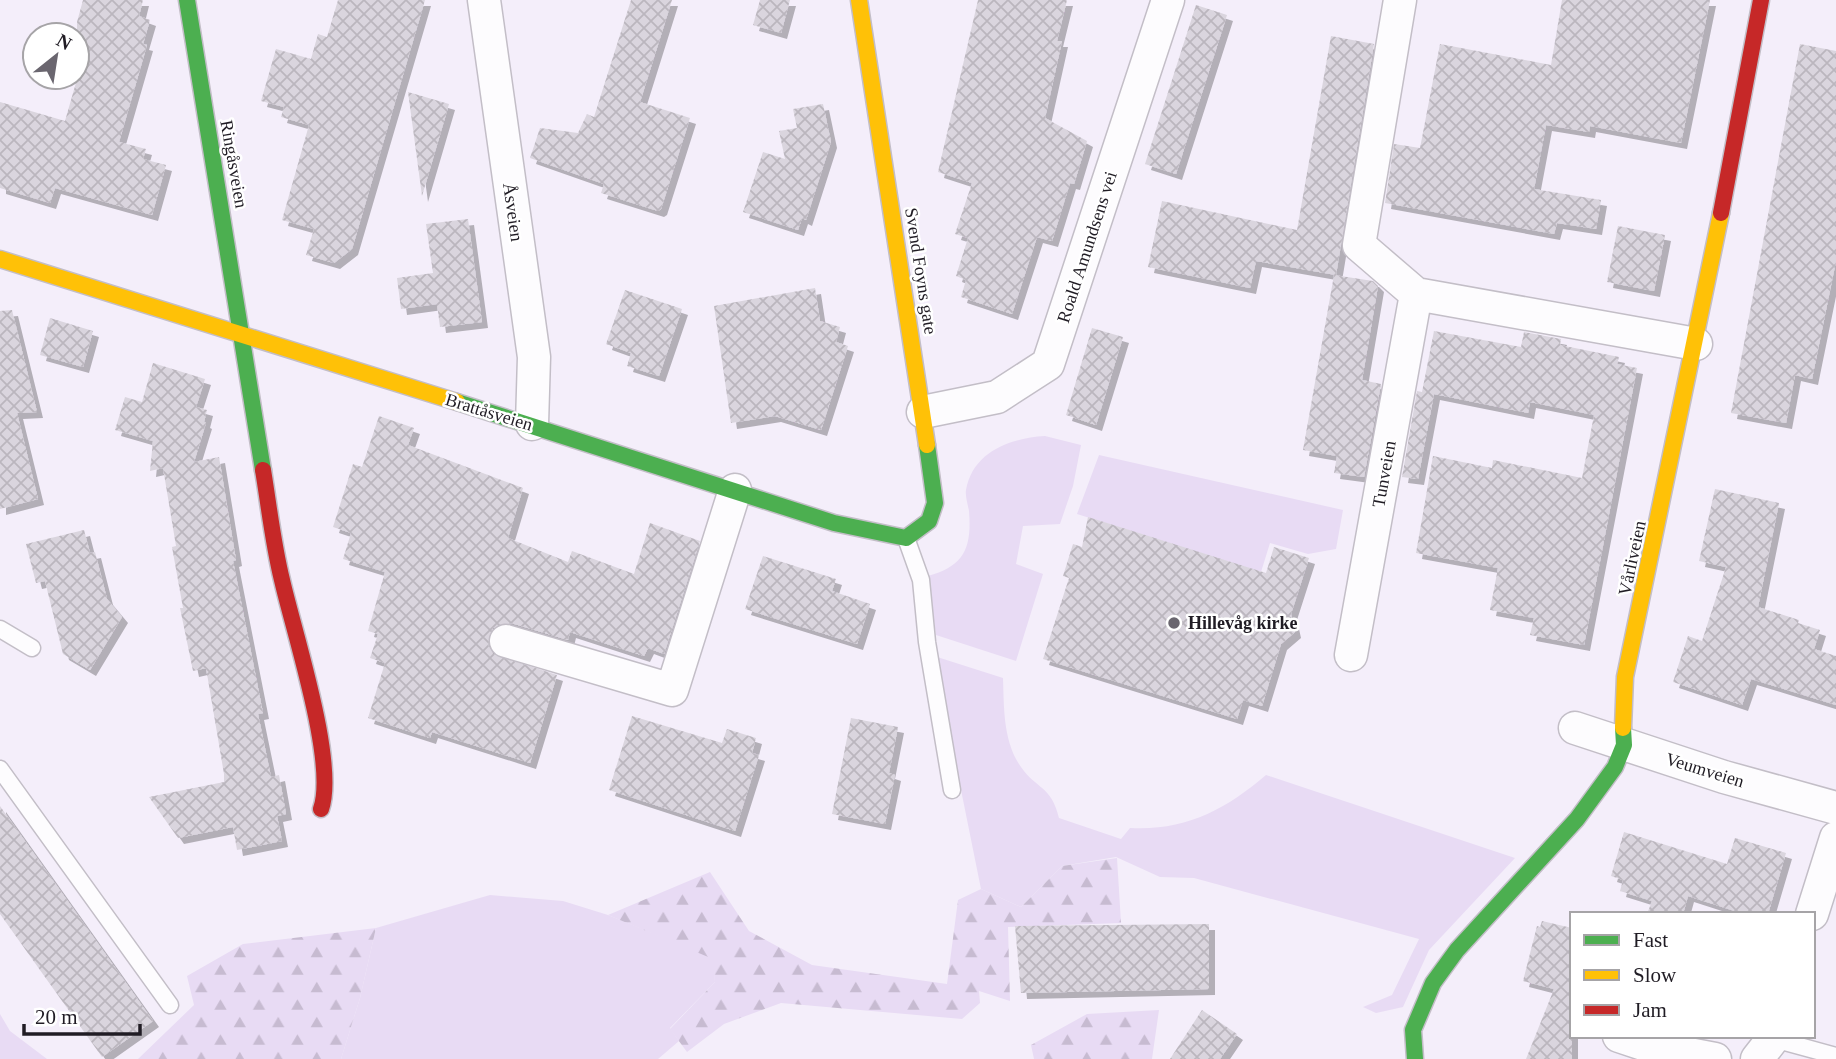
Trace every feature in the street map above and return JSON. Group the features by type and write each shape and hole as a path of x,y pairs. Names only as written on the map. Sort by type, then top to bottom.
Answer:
{"street":[{"name":"Ringåsveien","path":"187,0 244,334"},
{"name":"Åsveien","path":"484,0 534,357 532,424"},
{"name":"Svend Foyns gate","path":"859,0 923,412 934,503 929,521 906,538"},
{"name":"Roald Amundsens vei","path":"923,412 998,397 1048,364 1168,0"},
{"path":"1400,0 1359,245 1416,294 1696,344"},
{"name":"Vårliveien","path":"1415,1059 1413,1030 1433,983 1457,950 1577,819 1615,767 1624,745 1622,719 1625,677 1696,344 1761,0"},
{"name":"Brattåsveien","path":"0,259 91,290 244,334 532,424 834,523 885,536 906,538"},
{"name":"Tunveien","path":"1351,655 1416,294"},
{"path":"244,334 260,462 281,578 315,717 327,792 321,809"},
{"path":"506,641 672,690 735,490"},
{"name":"Veumveien","path":"1576,728 1624,745 1836,808"},
{"path":"1813,912 1836,838"},
{"path":"1625,1038 1651,1047 1715,1059"}],"lane":[{"path":"906,538 921,580 927,642 952,790"},
{"path":"0,629 32,648"},
{"path":"0,769 170,1004"},
{"path":"1769,1045 1836,1056"}],"green space":[{"path":"1045,436 1081,445 1073,486 1060,524 1023,526 1016,564 1043,574 1016,661 936,635 928,576 958,561 967,545 970,524 966,492 970,477 985,456 995,449 1019,440"},
{"path":"1099,455 1343,510 1336,549 1308,554 1270,543 1261,572 1077,514"},
{"path":"934,656 1003,678 1006,724 1015,757 1027,774 1048,793 1059,818 1121,839 1130,828 1169,826 1203,816 1235,798 1266,775 1515,858 1429,950 1403,1007 1376,1013 1363,1007 1392,995 1419,939 1194,878 1160,877 1116,857 1062,866 1021,907 981,889"},
{"path":"1117,858 1121,923 1008,927 1010,1001 979,991 980,1003 962,1019 781,1003 724,1024 687,1052 670,1029 715,982 713,959 608,915 710,872 749,931 812,965 947,984 958,900 981,889 1021,907 1062,866"},
{"path":"490,895 563,901 608,915 714,958 715,982 670,1028 679,1041 658,1059 341,1059 360,998 376,928"},
{"path":"376,928 360,998 341,1059 138,1059 194,1005 187,976 243,944"},
{"path":"1159,1010 1152,1059 1034,1059 1031,1045 1087,1014"},
{"path":"0,1014 10,1031 47,1059 0,1059"}],"building":[{"path":"83,0 143,0 139,16 150,20 143,44 147,45 119,142 146,149 143,159 166,165 152,215 55,188 50,203 0,188 0,102 65,121 74,91 91,91 91,21 77,21"},
{"path":"338,0 425,0 352,249 334,263 306,255 314,229 282,220 309,125 281,117 284,107 261,101 276,49 311,59 318,34 327,37"},
{"path":"631,0 672,0 640,102 690,118 661,209 658,211 601,193 604,184 530,158 540,128 578,133 587,114 594,117"},
{"path":"760,0 790,0 781,33 753,25"},
{"path":"978,0 1067,0 1057,41 1062,41 1045,118 1087,141 1074,184 1070,183 1052,241 1037,237 1012,314 961,297 966,280 956,276 968,238 955,234 972,183 938,172"},
{"path":"1562,0 1710,0 1681,143 1590,126 1589,132 1546,125 1534,189 1601,200 1596,229 1557,223 1554,234 1385,203 1394,144 1420,148 1440,44 1551,65"},
{"path":"1196,5 1227,15 1176,174 1145,164"},
{"path":"1331,36 1374,44 1336,275 1256,261 1250,288 1148,267 1162,201 1297,230"},
{"path":"1800,44 1836,51 1836,261 1812,379 1795,375 1786,423 1731,413"},
{"path":"408,92 449,104 422,196"},
{"path":"823,104 831,142 806,220 802,218 798,230 743,212 763,152 785,159 779,131 797,128 793,109"},
{"path":"468,219 482,322 440,327 437,304 401,309 397,278 433,273 426,224"},
{"path":"1618,226 1665,235 1654,291 1607,282"},
{"path":"1334,275 1373,281 1378,286 1362,380 1381,384 1364,477 1334,473 1337,456 1303,450"},
{"path":"815,288 820,321 840,327 836,342 848,346 821,430 775,416 731,423 714,306"},
{"path":"625,290 682,309 659,376 627,366 631,353 606,344"},
{"path":"12,310 37,412 17,413 38,499 0,509 0,311"},
{"path":"50,318 93,331 83,367 40,355"},
{"path":"1092,328 1123,337 1096,425 1066,415"},
{"path":"1434,331 1521,347 1524,332 1561,339 1560,345 1619,357 1617,364 1637,368 1584,645 1530,635 1534,618 1490,610 1498,568 1416,553 1433,456 1492,468 1493,460 1582,478 1594,415 1530,402 1528,413 1434,394 1418,479 1402,477 1417,391 1422,392"},
{"path":"153,363 205,379 196,407 207,410 206,423 194,462 219,457 236,560 233,561 263,713 258,714 271,777 279,775 286,814 277,816 282,841 237,850 233,827 178,838 149,797 224,782 206,668 193,671 180,608 183,608 172,547 176,546 163,468 150,471 153,441 115,430 125,397 142,402"},
{"path":"379,416 414,428 408,445 523,488 508,538 568,562 572,551 634,574 650,523 700,541 664,654 648,648 644,656 570,632 568,640 511,623 493,628 488,645 493,654 557,675 530,763 432,732 430,738 368,718 385,663 370,658 378,634 368,631 385,572 343,559 351,533 333,527 353,464 362,467"},
{"path":"1715,489 1779,503 1758,607 1820,630 1814,649 1836,656 1836,705 1751,679 1742,705 1673,682 1688,636 1702,641 1726,567 1699,561"},
{"name":"Hillevåg kirke","path":"1088,517 1266,573 1274,547 1309,558 1291,614 1295,632 1281,644 1262,706 1243,700 1237,719 1043,659 1069,578 1063,576 1073,544 1082,547"},
{"path":"84,530 90,553 95,552 107,599 122,617 90,670 63,654 45,581 36,583 26,544"},
{"path":"763,556 836,579 832,591 870,604 857,644 745,609"},
{"path":"632,716 722,743 727,729 756,738 752,753 759,755 735,831 609,790"},
{"path":"851,718 898,727 889,773 895,775 885,824 832,814"},
{"path":"0,806 153,1021 102,1057 0,914"},
{"path":"1624,832 1727,864 1735,838 1786,853 1769,912 1738,912 1688,896 1684,912 1648,912 1652,901 1620,891 1623,880 1611,876"},
{"path":"1542,921 1570,928 1572,1059 1526,1059 1554,989 1523,981 1537,926 1540,927"},
{"path":"1209,924 1209,989 1021,993 1015,926"},
{"path":"1202,1010 1237,1034 1220,1059 1170,1059"}],"traffic: fast":[{"path":"187,0 263,470"},
{"path":"457,402 834,523 906,538 929,521 935,503 927,445"},
{"path":"1415,1059 1413,1030 1433,983 1457,950 1577,819 1615,767 1624,745 1623,728"}],"traffic: slow":[{"path":"859,0 927,445"},
{"path":"1623,728 1625,677 1721,213"},
{"path":"0,259 457,402"}],"traffic: jam":[{"path":"1721,213 1761,0"},
{"path":"263,470 279,566 319,730 324,788 321,809"}],"place":[{"name":"Hillevåg kirke","path":"1174,623"}]}
